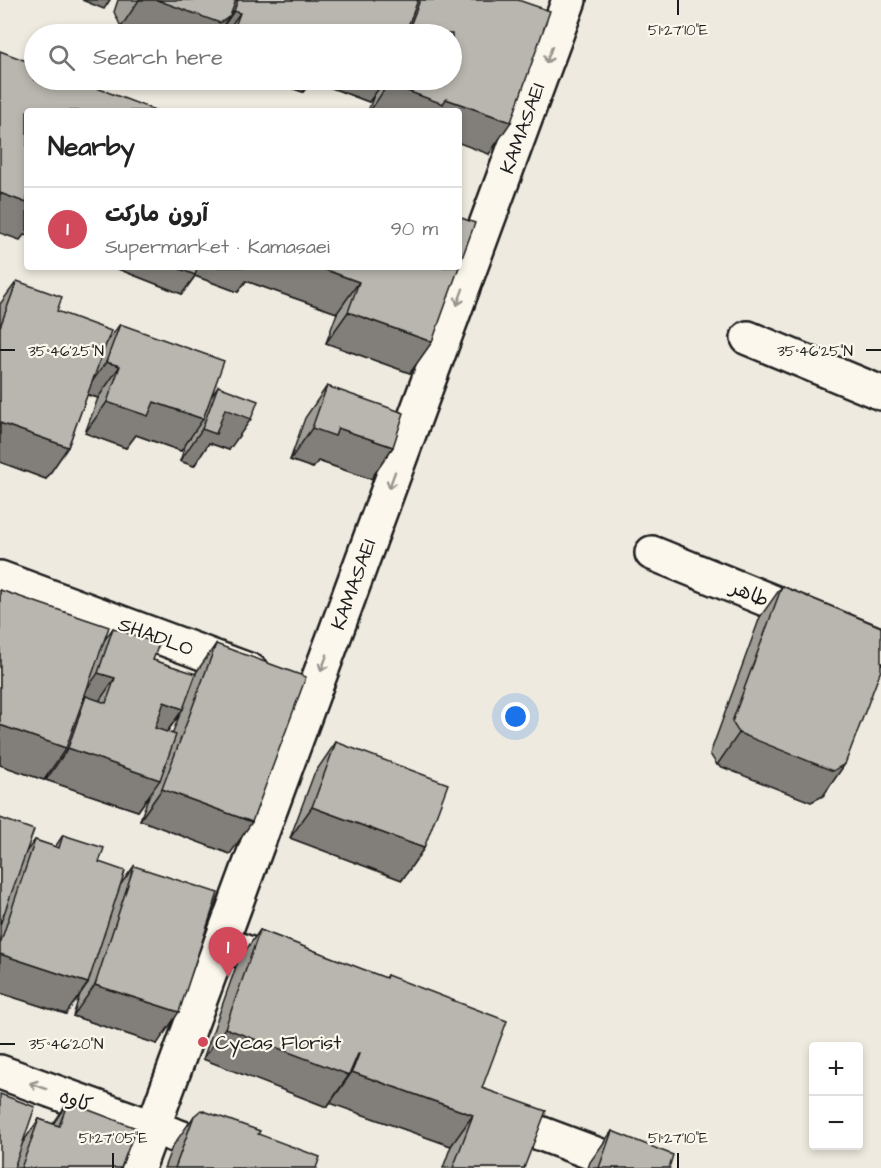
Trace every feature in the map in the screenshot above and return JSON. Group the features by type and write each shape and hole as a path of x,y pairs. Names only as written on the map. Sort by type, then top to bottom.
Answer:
{"street":[{"name":"KAMASAEI","path":"462,250 569,0"},
{"name":"KAMASAEI","path":"138,1168 221,943 294,687 454,270"},
{"path":"748,338 881,393"},
{"name":"طاهر","path":"652,553 881,646"},
{"name":"SHADLO","path":"0,578 294,687"},
{"path":"221,943 309,976"},
{"name":"کاوه","path":"0,1072 265,1168"},
{"path":"471,1107 633,1168"}],"building":[{"path":"157,0 236,0 230,16 220,23"},
{"path":"238,0 418,0 409,24 236,24 240,13 234,11"},
{"path":"420,0 518,0 550,11 511,122 446,99 443,104 404,90 462,90 462,24 411,24"},
{"path":"0,51 24,60 24,90 102,90 149,108 24,108 24,202 0,193"},
{"path":"462,218 475,223 462,258"},
{"path":"182,270 197,270 195,275"},
{"path":"326,270 458,270 432,342 348,312 359,282"},
{"path":"17,281 62,297 57,311 111,331 68,447 0,423 0,327"},
{"path":"120,324 224,361 203,419 154,402 148,416 107,402 120,366 106,362"},
{"path":"218,386 258,401 251,419 225,409 216,434 202,429"},
{"path":"327,386 404,413 393,447 338,428 335,436 312,428"},
{"path":"782,586 881,627 881,670 845,764 833,771 739,733 732,722"},
{"path":"0,590 109,627 66,748 0,725"},
{"path":"113,628 159,644 153,660 196,674 183,709 164,702 155,728 176,735 160,780 68,748 86,696 106,703 115,678 98,673"},
{"path":"216,644 306,677 252,822 162,789"},
{"path":"336,742 448,784 424,848 312,807"},
{"path":"0,818 34,830 0,925"},
{"path":"63,835 104,848 99,862 125,871 88,983 0,954 0,944 35,840 59,848"},
{"path":"134,866 218,893 179,1012 95,985"},
{"path":"260,930 507,1021 482,1088 546,1111 524,1168 453,1168 473,1115 352,1072 359,1054 349,1075 225,1028"},
{"path":"0,1094 35,1107 14,1168 0,1168"},
{"path":"68,1102 136,1128 121,1168 21,1168 39,1119 59,1126"},
{"path":"201,1110 260,1131 258,1134 320,1157 316,1168 175,1168 194,1116"},
{"path":"612,1131 673,1155 669,1168 599,1168"}],"place":[{"name":"آرون مارکت","path":"228,977"},
{"name":"Cycas Florist","path":"203,1042"}]}
